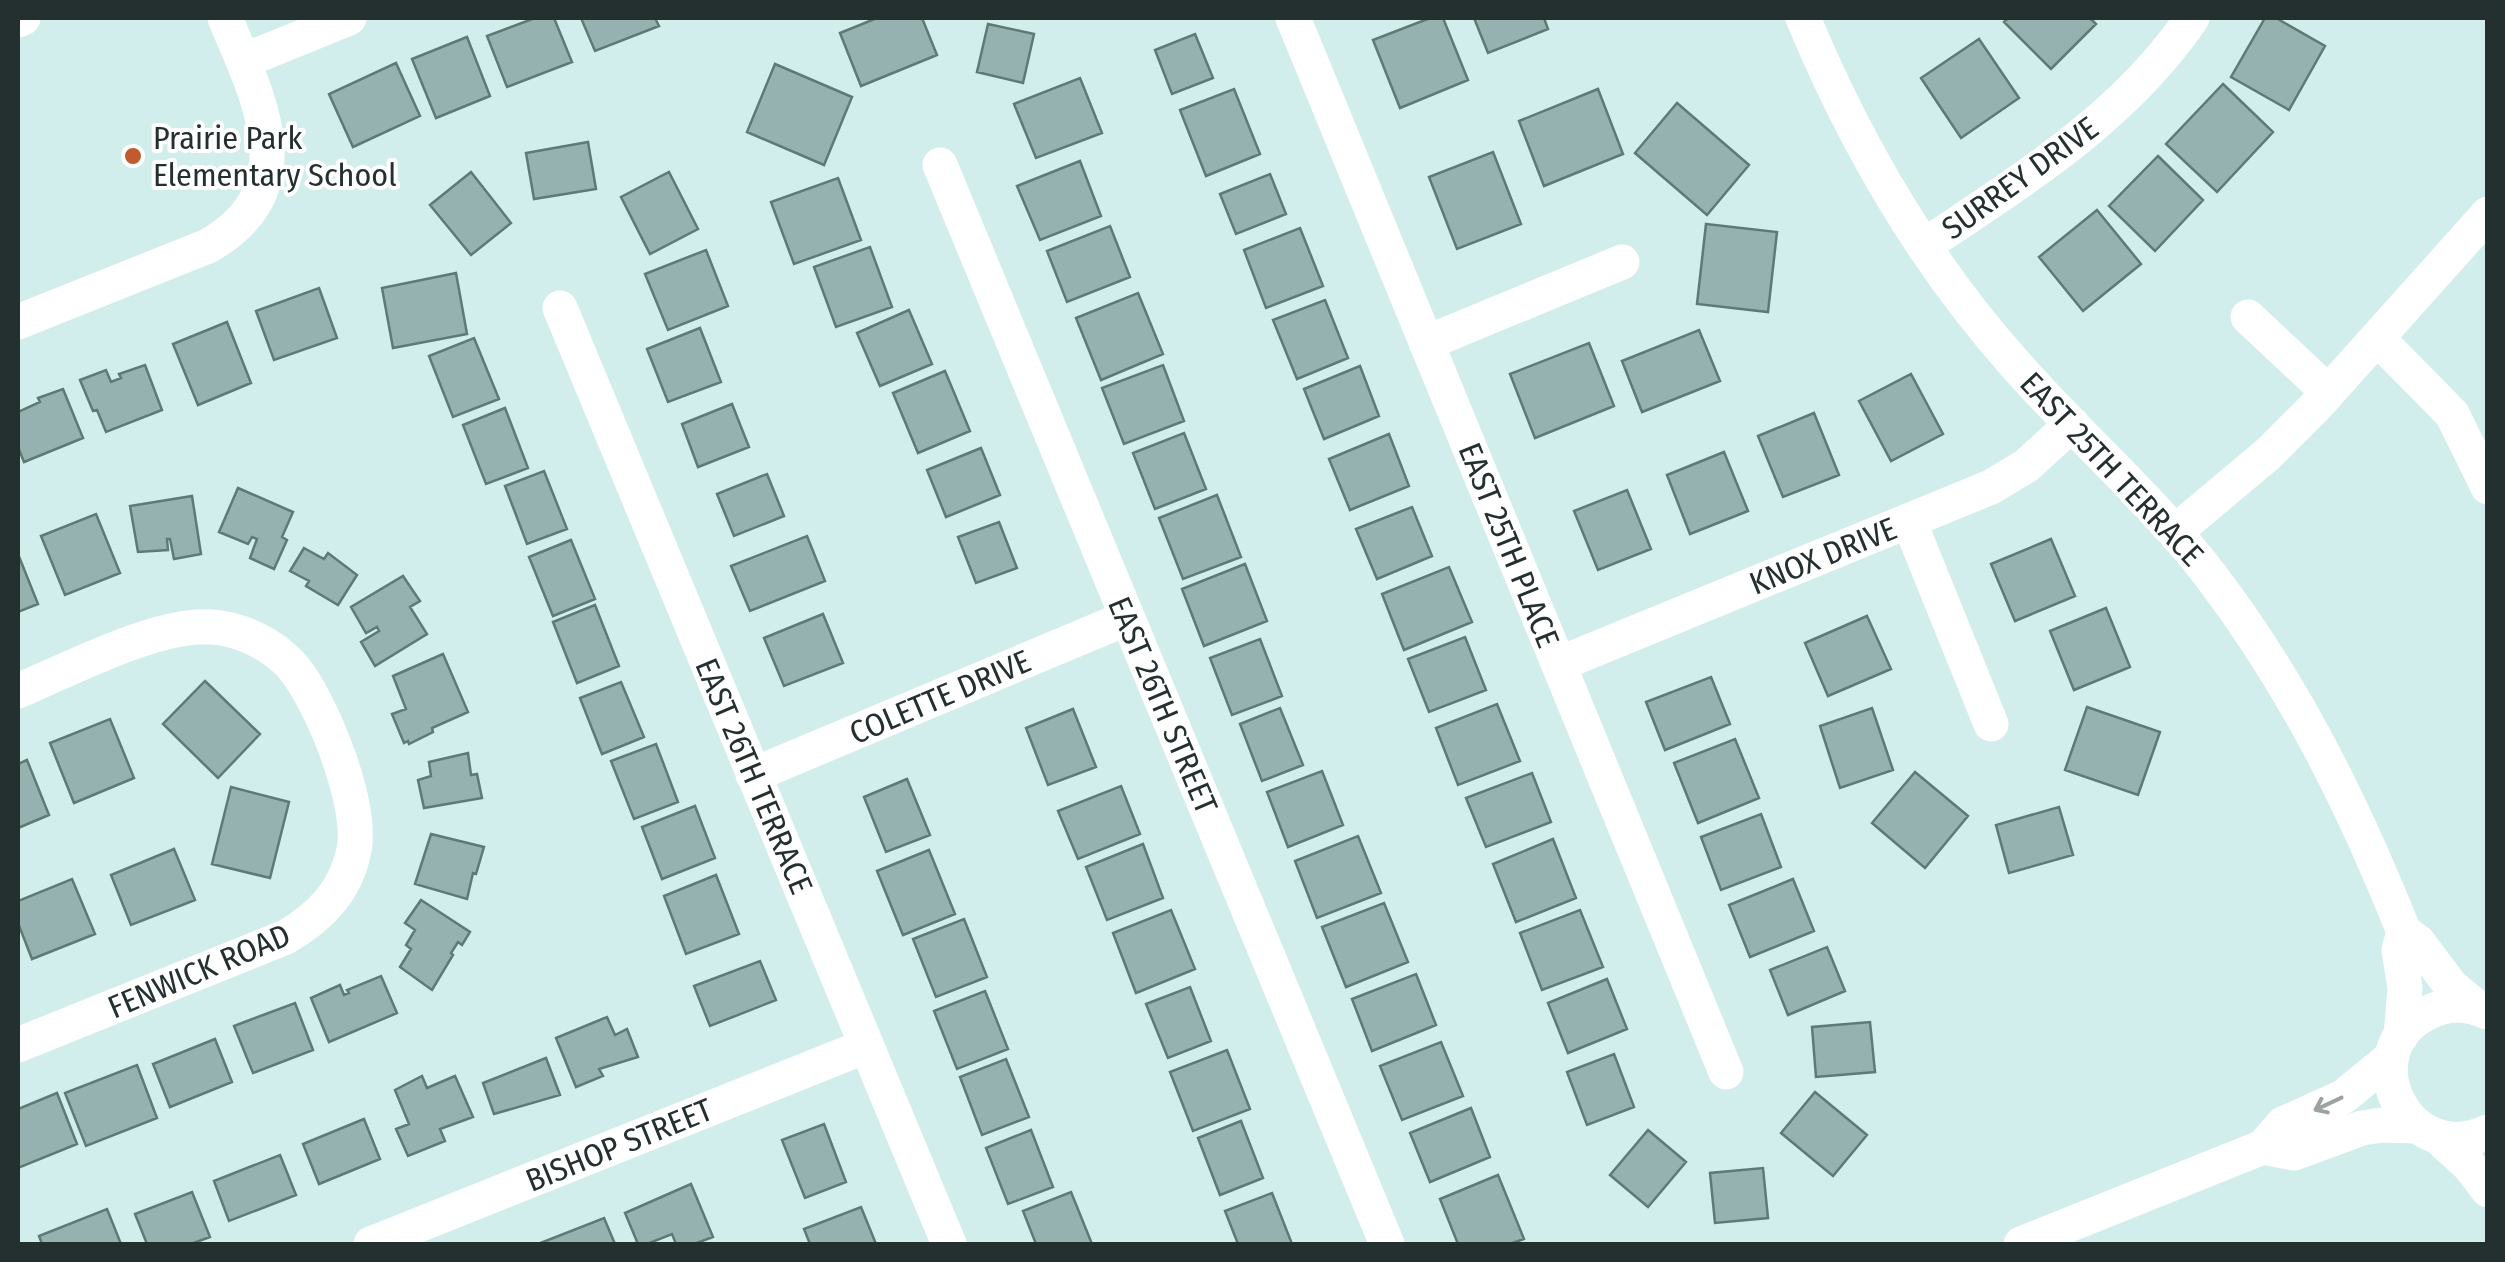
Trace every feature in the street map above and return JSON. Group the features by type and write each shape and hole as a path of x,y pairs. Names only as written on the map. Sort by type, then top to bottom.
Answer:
{"street":[{"path":"18,322 208,246 224,238 244,219 263,184 268,134 263,110 224,18"},
{"path":"242,60 350,18"},
{"name":"EAST 25TH PLACE","path":"1292,18 1726,1072"},
{"name":"EAST 25TH TERRACE","path":"1803,18 1859,138 1924,246 2016,366 2175,532 2244,620 2314,730 2368,841 2404,932 2418,942 2451,986 2483,1011"},
{"name":"SURREY DRIVE","path":"1924,246 2056,158 2147,75 2192,18"},
{"name":"EAST 26TH STREET","path":"940,164 1387,1244"},
{"path":"2175,532 2268,454 2488,214"},
{"path":"1426,343 1622,262"},
{"name":"EAST 26TH TERRACE","path":"560,308 949,1244"},
{"path":"2248,317 2328,392"},
{"path":"2377,338 2452,414 2488,487"},
{"name":"KNOX DRIVE","path":"1558,664 1991,487 2026,466 2072,424"},
{"path":"1909,521 1992,724"},
{"name":"COLETTE DRIVE","path":"754,775 1127,618"},
{"name":"FENWICK ROAD","path":"18,690 157,634 210,626 239,632 265,644 290,664 308,687 352,796 356,822 354,849 339,888 312,922 286,938 18,1045"},
{"name":"EAST 25TH TERRACE","path":"2404,932 2400,950 2405,988 2390,1076 2403,1112 2428,1131"},
{"path":"2021,1244 2264,1147 2282,1124 2343,1097 2396,1046 2409,1026 2430,1010 2456,1005 2483,1011"},
{"name":"BISHOP STREET","path":"371,1244 866,1046"},
{"path":"2264,1147 2294,1153 2382,1124 2460,1139 2488,1132"},
{"path":"2428,1131 2470,1166 2488,1190"}],"building":[{"path":"535,18 554,18 572,62 507,87 487,36"},
{"path":"581,18 655,18 659,26 595,51"},
{"path":"877,18 922,18 937,55 861,86 840,33"},
{"path":"1430,18 1443,18 1468,80 1400,108 1373,40"},
{"path":"1474,18 1544,18 1548,29 1488,53"},
{"path":"2008,18 2090,18 2096,24 2051,69 2004,22"},
{"path":"2265,18 2276,18 2325,46 2289,110 2231,77"},
{"path":"988,24 1034,34 1023,83 977,72"},
{"path":"1195,34 1213,78 1172,94 1155,50"},
{"path":"467,37 490,96 436,118 412,59"},
{"path":"1979,39 2019,98 1961,138 1921,78"},
{"path":"396,63 420,116 353,147 329,94"},
{"path":"775,64 852,97 824,165 747,132"},
{"path":"1080,78 1102,133 1036,158 1014,104"},
{"path":"2223,84 2273,132 2217,192 2166,144"},
{"path":"1234,89 1260,154 1206,176 1180,110"},
{"path":"1598,89 1623,154 1544,186 1519,121"},
{"path":"1677,103 1749,165 1707,215 1635,153"},
{"path":"588,142 596,189 534,199 526,153"},
{"path":"1493,152 1521,224 1457,249 1429,177"},
{"path":"2158,156 2203,200 2155,251 2109,206"},
{"path":"1080,161 1101,216 1040,240 1017,186"},
{"path":"471,172 511,223 471,255 430,205"},
{"path":"669,172 698,229 650,254 621,197"},
{"path":"1270,174 1286,214 1236,234 1220,194"},
{"path":"838,178 861,240 794,264 771,202"},
{"path":"2097,210 2141,264 2083,311 2039,257"},
{"path":"1706,224 1777,232 1768,312 1697,304"},
{"path":"1110,226 1130,277 1067,302 1047,251"},
{"path":"1300,228 1323,286 1266,308 1244,250"},
{"path":"870,247 892,307 836,327 814,267"},
{"path":"706,250 728,306 668,330 645,274"},
{"path":"456,273 467,334 393,348 382,288"},
{"path":"319,288 337,338 274,360 256,311"},
{"path":"1138,293 1163,354 1101,380 1076,318"},
{"path":"1325,300 1348,358 1297,379 1273,320"},
{"path":"909,310 932,364 880,386 857,333"},
{"path":"227,322 251,383 198,405 173,344"},
{"path":"700,328 721,382 668,402 647,349"},
{"path":"1699,330 1720,381 1642,412 1622,361"},
{"path":"474,338 499,399 453,417 429,356"},
{"path":"1589,343 1614,406 1535,438 1510,374"},
{"path":"145,365 162,410 106,432 80,380 106,370 111,382 121,378 119,374"},
{"path":"1163,365 1184,421 1124,444 1102,388"},
{"path":"1360,366 1379,416 1324,439 1304,389"},
{"path":"945,371 970,431 918,453 893,393"},
{"path":"1911,374 1943,434 1891,461 1859,401"},
{"path":"63,389 83,438 24,462 18,447 18,412 40,402 38,398"},
{"path":"732,404 749,447 698,467 682,424"},
{"path":"505,408 528,468 486,484 463,425"},
{"path":"1814,413 1839,475 1783,497 1758,436"},
{"path":"1184,433 1206,489 1155,509 1133,453"},
{"path":"1389,434 1409,486 1350,510 1329,459"},
{"path":"981,448 1000,495 946,517 927,470"},
{"path":"1724,452 1748,511 1690,534 1667,475"},
{"path":"544,471 567,529 527,544 505,486"},
{"path":"767,474 784,516 734,536 717,494"},
{"path":"238,488 293,512 282,537 287,540 274,569 250,558 257,539 252,537 248,544 219,532"},
{"path":"1627,490 1651,549 1598,570 1574,511"},
{"path":"1217,495 1241,557 1183,579 1159,518"},
{"path":"192,496 201,554 174,559 170,539 168,550 138,552 130,506"},
{"path":"1412,507 1432,556 1377,579 1356,529"},
{"path":"96,514 120,573 65,595 41,536"},
{"path":"999,522 1017,568 976,583 958,537"},
{"path":"807,536 825,581 750,611 731,566"},
{"path":"2051,539 2075,596 2015,621 1991,564"},
{"path":"571,540 595,599 553,616 529,557"},
{"path":"304,548 324,559 328,553 357,575 338,605 290,571"},
{"path":"18,554 38,604 18,612"},
{"path":"1245,564 1267,621 1204,646 1182,589"},
{"path":"1449,567 1472,622 1404,650 1382,594"},
{"path":"403,576 420,601 410,607 427,634 375,666 361,642 379,631 377,627 366,633 351,607"},
{"path":"595,605 619,666 577,683 553,622"},
{"path":"2106,608 2130,667 2074,690 2050,631"},
{"path":"823,614 843,663 784,686 764,638"},
{"path":"1867,616 1891,669 1828,696 1805,643"},
{"path":"1465,637 1486,690 1429,712 1408,659"},
{"path":"1260,639 1282,696 1232,715 1210,658"},
{"path":"443,654 468,712 432,728 433,732 409,744 404,743 392,714 406,709 393,676"},
{"path":"1711,677 1730,724 1665,750 1646,702"},
{"path":"205,681 260,734 218,778 163,724"},
{"path":"621,682 644,737 602,754 580,698"},
{"path":"1497,704 1520,761 1458,785 1436,728"},
{"path":"2087,707 2160,732 2138,795 2065,770"},
{"path":"1280,708 1303,765 1262,781 1240,724"},
{"path":"1872,708 1893,770 1840,788 1820,726"},
{"path":"1073,709 1096,767 1048,785 1026,728"},
{"path":"110,719 134,778 74,803 50,743"},
{"path":"1735,739 1759,798 1698,823 1674,763"},
{"path":"656,744 678,802 634,819 611,761"},
{"path":"468,753 471,775 477,774 482,798 424,808 418,780 431,776 429,762"},
{"path":"27,760 49,815 18,828 18,764"},
{"path":"1322,771 1343,825 1288,847 1267,792"},
{"path":"1915,772 1968,816 1925,868 1872,823"},
{"path":"1532,773 1551,822 1486,847 1466,798"},
{"path":"907,779 930,835 886,852 864,797"},
{"path":"1121,786 1140,834 1078,859 1058,811"},
{"path":"231,787 289,802 270,878 212,864"},
{"path":"695,806 715,858 662,879 642,827"},
{"path":"2059,807 2073,855 2009,873 1996,825"},
{"path":"1761,814 1781,867 1721,890 1701,837"},
{"path":"431,834 484,847 467,899 415,884"},
{"path":"1358,836 1381,893 1317,918 1295,861"},
{"path":"1553,839 1576,898 1516,922 1493,864"},
{"path":"1143,844 1163,898 1107,920 1086,867"},
{"path":"174,849 195,900 131,925 111,875"},
{"path":"929,850 955,914 903,935 877,871"},
{"path":"716,875 739,934 686,954 664,896"},
{"path":"72,879 95,934 32,959 18,923 18,901"},
{"path":"1793,879 1814,931 1750,957 1729,905"},
{"path":"421,900 470,932 462,945 458,942 432,990 400,967 411,949 406,945 415,930 405,923"},
{"path":"1384,903 1408,962 1346,987 1322,927"},
{"path":"1171,910 1195,969 1136,993 1113,933"},
{"path":"1580,910 1603,967 1542,990 1520,933"},
{"path":"964,919 987,977 936,997 913,939"},
{"path":"1827,947 1845,991 1788,1015 1770,970"},
{"path":"760,961 776,1000 710,1026 694,986"},
{"path":"1416,974 1436,1025 1372,1051 1352,999"},
{"path":"381,976 397,1013 329,1042 311,998 340,985 344,995 349,993 347,990"},
{"path":"1607,979 1627,1029 1568,1053 1548,1003"},
{"path":"1190,987 1211,1041 1168,1058 1146,1004"},
{"path":"985,991 1008,1049 957,1069 934,1011"},
{"path":"295,1003 313,1050 253,1073 234,1026"},
{"path":"607,1017 615,1035 627,1029 638,1057 599,1069 603,1076 576,1087 556,1038"},
{"path":"1870,1022 1875,1072 1816,1077 1812,1027"},
{"path":"215,1039 232,1082 170,1107 153,1064"},
{"path":"1441,1042 1463,1096 1402,1120 1380,1066"},
{"path":"1227,1050 1250,1109 1193,1131 1170,1072"},
{"path":"1614,1054 1634,1107 1587,1125 1567,1072"},
{"path":"546,1058 560,1095 494,1114 483,1083"},
{"path":"1006,1059 1029,1117 982,1135 960,1077"},
{"path":"137,1065 157,1118 86,1146 65,1093"},
{"path":"422,1076 427,1088 455,1076 473,1117 440,1129 445,1141 408,1156 396,1129 409,1124 395,1090"},
{"path":"1815,1092 1867,1135 1833,1176 1781,1133"},
{"path":"57,1093 77,1144 18,1168 18,1109"},
{"path":"1471,1108 1490,1157 1430,1182 1410,1133"},
{"path":"364,1119 380,1159 319,1184 303,1144"},
{"path":"1241,1121 1263,1178 1220,1195 1198,1138"},
{"path":"824,1124 846,1182 805,1198 782,1140"},
{"path":"1031,1130 1053,1187 1008,1204 986,1148"},
{"path":"1648,1130 1686,1162 1648,1207 1610,1175"},
{"path":"280,1155 296,1195 229,1221 214,1181"},
{"path":"1763,1168 1768,1218 1715,1223 1710,1173"},
{"path":"1498,1175 1524,1239 1510,1244 1458,1244 1440,1199"},
{"path":"691,1184 713,1237 694,1244 676,1244 672,1234 638,1244 625,1213"},
{"path":"192,1192 210,1237 191,1244 147,1244 135,1214"},
{"path":"1071,1192 1092,1244 1036,1244 1023,1211"},
{"path":"1272,1193 1292,1244 1238,1244 1225,1211"},
{"path":"861,1207 876,1244 810,1244 804,1229"},
{"path":"107,1209 121,1244 42,1244 39,1236"},
{"path":"604,1218 615,1244 538,1244"}],"place":[{"name":"Prairie Park Elementary School","path":"133,156"}]}
